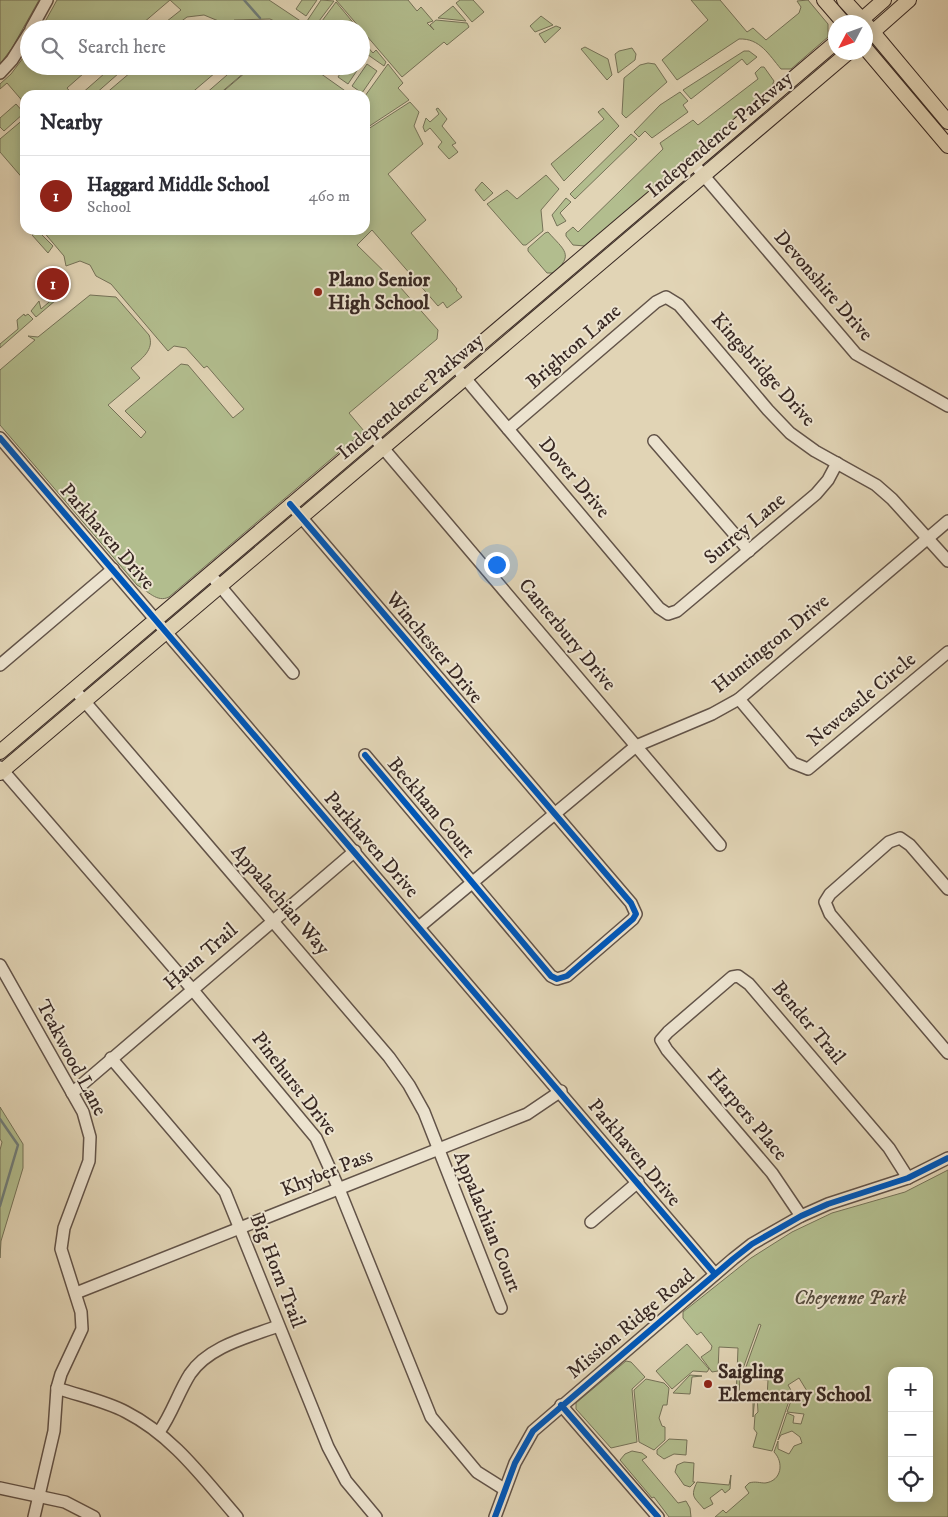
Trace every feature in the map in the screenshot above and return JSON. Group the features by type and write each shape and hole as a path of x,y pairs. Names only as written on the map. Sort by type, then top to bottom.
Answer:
{"main road":[{"path":"824,0 837,15"},
{"path":"844,0 856,15"},
{"path":"873,16 884,0"},
{"path":"873,22 909,0"},
{"path":"873,36 948,122"},
{"name":"Independence Parkway","path":"0,752 454,364 828,49"},
{"path":"873,57 948,146"},
{"name":"Independence Parkway","path":"1,770 840,60"},
{"path":"786,83 797,96"}],"street":[{"path":"36,20 47,0"},
{"path":"0,73 20,47"},
{"name":"Devonshire Drive","path":"693,163 856,354 948,406"},
{"name":"Brighton Lane","path":"508,429 656,302 666,297"},
{"name":"Kingsbridge Drive","path":"666,297 679,305 778,421 802,442 868,480 892,498 948,561"},
{"name":"Dover Drive","path":"454,364 659,608 668,614"},
{"name":"Canterbury Drive","path":"372,435 720,845"},
{"name":"Parkhaven Drive","path":"0,438 716,1274"},
{"path":"654,441 749,551"},
{"name":"Surrey Lane","path":"668,614 677,611 816,494 828,480 837,463"},
{"name":"Winchester Drive","path":"290,504 635,908 636,914 628,925 567,976 557,979 547,972 472,882"},
{"name":"Huntington Drive","path":"419,927 636,746 712,714 739,699 948,521"},
{"path":"0,666 113,569"},
{"path":"209,573 293,673"},
{"name":"Newcastle Circle","path":"739,699 793,763 803,769 808,769 948,652"},
{"name":"Appalachian Way","path":"74,689 389,1058 409,1085 424,1112 438,1149"},
{"name":"Beckham Court","path":"364,755 472,882"},
{"name":"Pinehurst Drive","path":"1,770 192,989 309,1128 322,1148 431,1417 477,1472 504,1489"},
{"path":"948,889 910,845 900,838 890,842 830,894 825,902 830,914 948,1054"},
{"name":"Haun Trail","path":"72,1092 354,851"},
{"name":"Teakwood Lane","path":"0,966 72,1092 87,1125 91,1150 86,1172 62,1239 64,1261 82,1312 82,1328 61,1374 57,1388 54,1431 34,1517"},
{"name":"Bender Trail","path":"662,1040 668,1032 726,981 738,976 743,978 889,1148 908,1178"},
{"name":"Harpers Place","path":"662,1040 667,1050 772,1173 801,1216"},
{"name":"Big Horn Trail","path":"111,1058 217,1182 232,1205 278,1326 328,1447 346,1481 376,1517"},
{"name":"Khyber Pass","path":"76,1294 527,1114 561,1091"},
{"name":"Appalachian Court","path":"438,1149 501,1308"},
{"name":"Mission Ridge Road","path":"500,1516 504,1489 528,1438 541,1422 752,1244 801,1216 828,1204 908,1178 948,1158"},
{"path":"591,1222 638,1182"},
{"path":"159,1432 169,1418 191,1372 200,1363 226,1347 278,1326"},
{"path":"57,1388 125,1412 159,1432 180,1452 237,1517"},
{"path":"562,1405 658,1517"},
{"path":"0,1488 65,1502 94,1517"}],"green space":[{"path":"0,0 39,0 28,20 20,20 20,34 0,64"},
{"path":"57,0 170,0 147,20 46,20"},
{"path":"170,0 269,0 299,20 216,20 204,15 187,17 183,20 168,20 181,10"},
{"path":"302,0 317,0 306,16 296,9"},
{"path":"321,0 334,1 320,20 308,20"},
{"path":"336,0 408,0 417,11 421,7 433,21 427,23 434,30 430,25 436,20 467,23 469,27 447,45 444,42 402,77 370,40 370,20 353,20"},
{"path":"460,0 473,0 484,12 472,22 456,3"},
{"path":"691,0 720,0 747,32 753,28 766,40 799,13 801,7 797,1 808,0 828,24 828,37 791,69 781,69 763,48 753,41 739,39 677,80 662,60 708,20"},
{"path":"336,2 351,20 323,20"},
{"path":"453,6 466,21 438,18"},
{"path":"541,16 553,25 535,32 530,26"},
{"path":"556,26 561,28 545,43 539,34"},
{"path":"585,47 608,59 612,75 607,80 581,49"},
{"path":"632,48 636,54 635,60 618,73 615,54"},
{"path":"370,50 373,53 376,50 386,62 384,66 370,56"},
{"path":"744,51 749,51 757,57 747,65 742,59 691,99 683,90"},
{"path":"20,62 20,75 82,75 67,88 69,90 20,90 20,98 7,83 0,89 0,84"},
{"path":"388,64 403,83 398,88 409,100 370,126 369,90"},
{"path":"655,64 667,82 626,118 622,114 624,78 640,65"},
{"path":"370,66 377,71 364,90 358,90 352,86 360,75 370,75"},
{"path":"761,67 764,67 774,81 771,88 585,246 573,245 566,236 566,233 573,227 578,232 663,149 660,143 693,120 698,125 758,79 755,73"},
{"path":"103,75 117,75 100,90 86,90"},
{"path":"127,75 213,75 195,90 110,90"},
{"path":"227,75 241,75 224,90 210,90"},
{"path":"242,75 323,75 344,90 225,90"},
{"path":"339,75 354,75 348,84 338,77"},
{"path":"680,92 688,101 683,105 688,112 652,138 645,131 639,137 634,132 660,105"},
{"path":"410,102 419,112 414,126 423,144 388,174 426,220 411,233 462,297 447,308 443,302 438,306 372,230 370,232 370,128"},
{"path":"16,104 20,108 20,117 4,131 0,127 0,118"},
{"path":"438,108 447,119 442,126 456,143 452,145 458,152 449,159 438,147 442,142 430,128 425,132 423,127 426,118 430,122 439,114 436,109"},
{"path":"603,108 619,126 564,181 551,164 604,119 598,112"},
{"path":"20,122 20,175 0,152 0,139"},
{"path":"631,134 637,139 575,199 570,194"},
{"path":"546,175 559,189 541,210 543,231 526,245 523,245 487,204 507,190 517,199"},
{"path":"482,182 493,193 484,201 475,190"},
{"path":"566,198 571,202 560,213 566,221 557,226 552,215"},
{"path":"548,232 565,252 564,262 553,273 547,273 528,251 528,248"},
{"path":"32,235 42,235 53,246 48,253"},
{"path":"46,235 367,235 357,245 400,287 438,330 437,339 349,413 364,431 169,597 160,598 153,596 137,585 0,425 0,370 35,340 28,336 38,337 90,295 116,297 149,335 150,345 143,358 131,368 140,378 108,405 141,438 146,432 125,411 181,364 188,365 233,418 244,409 207,366 204,368 186,348 174,346 168,351 111,284 96,276 90,265 80,261 66,266 64,256"},
{"path":"62,281 66,281 69,289 36,317 31,311 39,301 41,309 63,290"},
{"path":"24,314 25,316 28,314 33,319 0,348 0,344 18,329 17,320"},
{"path":"0,1107 23,1144 23,1168 1,1241 0,1258 0,1150 2,1142 0,1139"},
{"name":"Cheyenne Park","path":"948,1170 948,1517 715,1517 723,1510 726,1513 749,1493 745,1487 749,1483 765,1483 775,1479 780,1470 779,1461 774,1452 778,1441 778,1449 789,1454 794,1446 802,1443 800,1437 792,1431 781,1435 778,1440 787,1413 794,1416 793,1423 801,1424 804,1414 787,1412 793,1395 799,1402 810,1396 799,1378 788,1385 792,1392 772,1451 753,1447 757,1433 754,1429 755,1415 758,1412 757,1396 767,1397 768,1380 742,1378 761,1325 759,1324 740,1377 739,1395 755,1396 753,1417 753,1400 736,1398 738,1348 719,1347 718,1371 712,1372 701,1357 711,1350 712,1346 701,1332 697,1335 683,1318 683,1312 751,1258 792,1232 832,1213 905,1192"},
{"path":"687,1344 709,1369 707,1372 693,1371 672,1389 656,1371"},
{"path":"626,1361 631,1362 645,1377 632,1389 637,1442 611,1448 576,1409 576,1403"},
{"path":"690,1375 702,1376 692,1377 690,1394 673,1393"},
{"path":"646,1379 664,1383 669,1388 667,1405 663,1405 659,1418 662,1426 665,1427 665,1440 654,1450 639,1442 634,1390"},
{"path":"669,1439 687,1440 686,1455 674,1454 664,1459 657,1454 657,1450"},
{"path":"632,1451 642,1453 647,1457 642,1460 678,1503 686,1501 690,1508 691,1517 669,1517 654,1497 652,1498 620,1460 625,1454"},
{"path":"684,1462 694,1463 693,1482 695,1482 690,1487 684,1485 675,1472 677,1465"},
{"path":"731,1475 730,1489 725,1493 722,1489 710,1498 713,1504 704,1509 694,1497 697,1482 729,1485"}],"waterway":[{"path":"244,0 260,18"},
{"path":"0,1119 18,1145 0,1206"}],"cycle path":[{"path":"0,438 715,1274"},
{"path":"290,504 631,903 636,914 633,919 567,976 557,979 551,976 365,755"},
{"path":"495,1517 515,1463 533,1431 733,1259 752,1244 801,1216 828,1204 908,1178 948,1158"},
{"path":"561,1405 658,1517"}],"place":[{"name":"Haggard Middle School","path":"53,284"},
{"name":"Plano Senior High School","path":"318,292"},
{"name":"Saigling Elementary School","path":"708,1384"}]}
